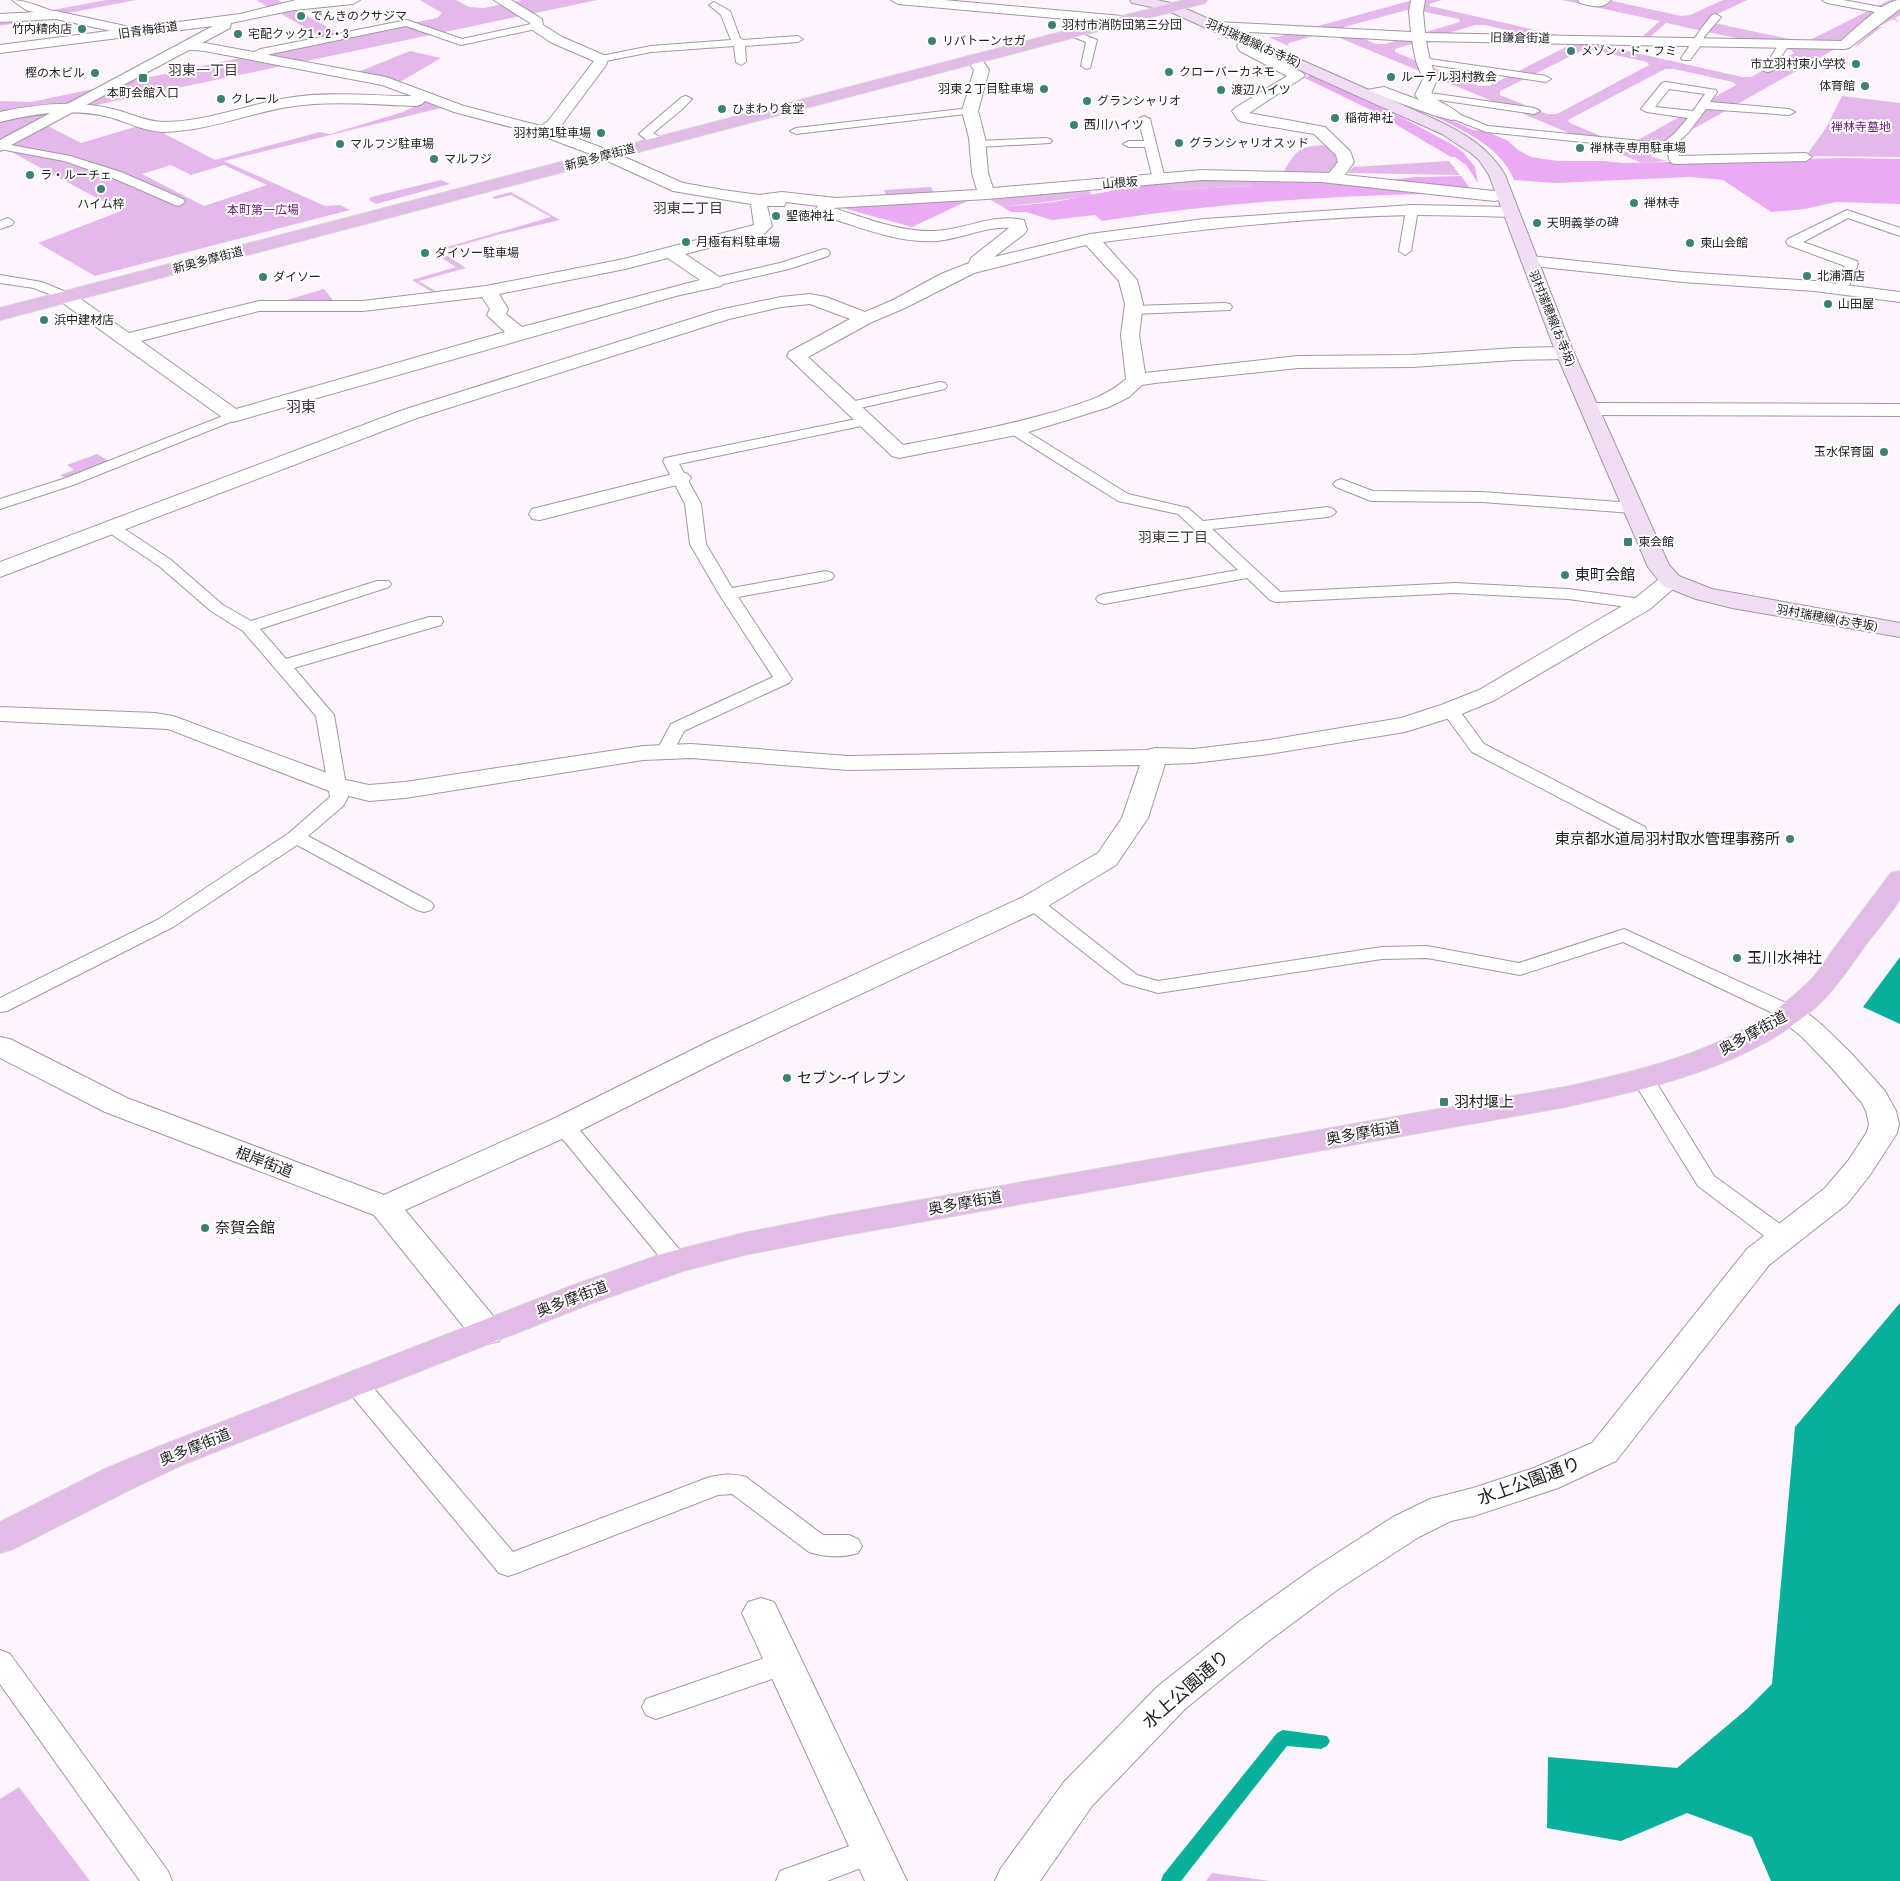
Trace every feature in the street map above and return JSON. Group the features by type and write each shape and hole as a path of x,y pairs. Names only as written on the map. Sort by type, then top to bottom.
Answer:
{"main road":[{"name":"羽村瑞穂線(お寺坂)","path":"1137,0 1170,7 1216,26 1443,129 1478,151 1494,167 1565,353 1659,567 1671,581 1704,594 1732,601 1900,630"},
{"name":"新奥多摩街道","path":"0,314 1200,0"},
{"name":"奥多摩街道","path":"0,1539 118,1479 170,1456 487,1332 676,1261 807,1231 1537,1103 1643,1079 1698,1061 1724,1050 1790,1013 1818,988 1900,879"}],"street":[{"name":"旧青梅街道","path":"0,49 240,18 301,3 353,0"},
{"path":"501,0 537,22 536,26 557,40 601,59 554,124 543,131"},
{"path":"898,0 1122,20"},
{"path":"1418,0 1416,12 1419,37 1423,61 1430,79 1423,95 1432,105 1452,115"},
{"path":"1585,0 1598,3 1604,0"},
{"name":"旧鎌倉街道","path":"1216,26 1419,37 1844,45 1886,11 1900,3"},
{"path":"0,18 56,16 134,32"},
{"path":"0,146 240,18"},
{"path":"171,27 203,37"},
{"path":"1249,41 1244,46 1245,48 1298,76 1240,111 1242,117 1318,130 1344,154 1346,162 1333,178"},
{"path":"188,46 201,46 252,55 402,86 459,109 543,131 688,189 812,207 916,236 945,235 1004,223 1018,224 1018,230 968,269"},
{"path":"973,59 982,70 970,111 978,144 980,173 987,194"},
{"path":"1366,94 1384,92 1426,109 1452,115"},
{"path":"0,117 47,108 72,107 113,113 147,126 166,127 204,122 303,100 434,100"},
{"name":"山根坂","path":"761,200 782,197 836,203 987,194 1228,174 1333,178 1480,195 1508,205"},
{"path":"127,339 270,305 363,306 486,291 594,270 758,230 763,226 759,206 761,200"},
{"path":"1508,205 1204,224 1090,239 968,269 899,304 865,318 796,356 899,452 1015,430 1102,403 1122,393 1136,381 1155,377 1282,363 1402,362 1516,354 1565,353"},
{"path":"1090,239 1128,280 1134,304 1130,336 1136,381"},
{"path":"672,252 715,282"},
{"path":"1530,261 1683,277 1841,288 1900,297"},
{"path":"66,297 127,339 194,391 233,416 672,291 715,282"},
{"path":"486,291 497,303 499,309 496,315 519,334"},
{"path":"0,570 410,414 725,314 788,301 810,299 865,318"},
{"path":"1591,409 1900,410"},
{"path":"540,514 681,478"},
{"path":"0,714 155,720 173,723 338,786 369,793 405,790 633,754 665,752 692,751 848,763 1194,756 1269,747 1405,725 1450,710 1487,695 1642,604 1671,581"},
{"path":"487,1332 385,1207 564,1126 720,1048 1033,904 1106,859 1135,818 1155,756"},
{"name":"水上公園通り","path":"1016,1881 1078,1794 1170,1698 1253,1632 1327,1578 1406,1527 1443,1509 1474,1502 1546,1478 1604,1452 1758,1257 1836,1196 1859,1168 1882,1133 1884,1124 1881,1111 1874,1098 1812,1031 1790,1013"},
{"name":"根岸街道","path":"0,1046 116,1105 385,1207"},
{"path":"761,1613 879,1866"}],"lane":[{"path":"17,0 30,8 56,16"},
{"path":"1826,0 1886,11"},
{"path":"714,5 729,11 735,39 739,42 741,62"},
{"path":"1686,58 1716,17"},
{"path":"252,55 376,30 401,23 407,23 460,42 536,26"},
{"path":"1072,33 1092,40 1086,66"},
{"path":"601,59 646,50 798,39"},
{"path":"1768,69 1785,43"},
{"path":"1423,61 1546,79"},
{"path":"1664,147 1673,143 1695,116 1712,92 1666,85 1647,109 1695,116"},
{"path":"1423,95 1534,111"},
{"path":"661,141 645,134 676,111 686,99"},
{"path":"1702,105 1789,112"},
{"path":"796,131 970,111"},
{"path":"1452,115 1486,129 1664,147 1672,150 1674,160 1806,157"},
{"path":"1144,120 1160,179"},
{"path":"978,144 1046,141"},
{"path":"1129,144 1150,144"},
{"path":"0,146 66,158 109,172 179,202"},
{"path":"1405,251 1412,210"},
{"path":"1841,288 1852,264 1792,242 1847,214 1900,232"},
{"path":"715,282 784,266 824,252"},
{"path":"0,279 37,285 66,297"},
{"path":"1133,310 1225,307"},
{"path":"851,406 940,386"},
{"path":"0,504 77,479 233,416"},
{"path":"665,752 677,728 783,680 727,594 698,544 693,504 670,460 866,421"},
{"path":"1015,430 1124,498 1183,511 1276,597 1455,588 1568,594 1642,604"},
{"path":"1341,484 1371,496 1482,497 1633,508"},
{"path":"1198,526 1328,512"},
{"path":"0,1006 166,923 296,837 336,802 338,797 338,786 325,715 249,627 217,608 165,563 111,527"},
{"path":"1104,599 1250,572"},
{"path":"727,594 826,576"},
{"path":"249,627 383,584"},
{"path":"282,666 435,621"},
{"path":"1450,710 1478,748 1638,831"},
{"path":"296,837 424,906"},
{"path":"1033,904 1130,979 1158,987 1382,953 1427,952 1520,968 1624,935 1790,1013"},
{"path":"1643,1079 1706,1181 1784,1238"},
{"path":"564,1126 676,1261"},
{"path":"356,1384 508,1565 716,1485 737,1484 818,1545 849,1546"},
{"path":"0,1662 157,1881"},
{"path":"656,1707 785,1663"},
{"path":"791,1881 879,1866"}],"green space":[{"path":"106,0 136,0 0,26 0,20"},
{"name":"本町第一広場","path":"256,0 278,0 342,35 351,35 437,18 442,13 420,0 456,0 469,7 484,8 522,0 597,0 58,113 46,125 81,143 138,126 163,129 165,134 215,160 320,132 330,134 403,112 424,102 445,107 224,161 325,206 340,205 350,210 95,276 38,243 121,211 0,146 0,101 31,102 322,41 324,38","holes":["171,165 191,175 224,165 267,185 204,206 142,174"]},
{"path":"1413,0 1442,0 1429,4 1430,6 1742,77 1751,77 1794,53 1791,50 1666,23 1650,37 1643,36 1660,21 1562,0 1608,0 1681,16 1690,15 1723,0 1747,0 1707,19 1709,22 1799,41 1808,41 1890,0 1900,0 1900,15 1895,18 1900,23 1893,19 1878,27 1886,28 1880,28 1857,46 1855,46 1876,28 1835,49 1651,153 1652,157 1667,161 1642,163 1330,34 1320,34 1289,43 1288,46 1269,37 1278,37","holes":["1407,10 1416,10 1459,19 1460,22 1385,44 1376,44 1343,30 1344,27","1475,25 1485,25 1568,46 1489,86 1479,86 1395,52 1395,49","1583,50 1592,50 1647,62 1649,65 1557,114 1547,114 1500,95 1500,91","1665,69 1674,69 1733,82 1736,85 1631,144 1620,144 1570,123 1568,120"]},
{"path":"410,51 441,58 400,82 358,72"},
{"name":"禅林寺墓地","path":"1842,96 1900,103 1900,157 1806,156 1826,128"},
{"path":"1327,145 1335,154 1337,162 1327,173 1283,173 1292,158 1300,150 1311,146"},
{"path":"1449,161 1460,175 1348,173 1353,167"},
{"path":"1250,177 1252,186 1173,190 1166,181"},
{"path":"441,180 450,184 376,204 369,200 371,197"},
{"path":"931,187 935,195 887,198 884,190"},
{"path":"1087,188 1093,196 1003,207 984,196"},
{"path":"511,192 560,220 440,251 466,268 419,281 440,294 420,295 432,292 412,280 456,267 437,255 440,249 551,217 511,195 495,199 492,197"},
{"path":"324,289 336,304 280,302"},
{"path":"97,454 111,462 67,479 60,475 74,470 67,465"},
{"path":"19,1787 90,1881 0,1881 0,1799"},
{"path":"1212,1873 1270,1881 1206,1881"}],"shaded area":[{"path":"1310,75 1401,117 1451,144 1463,152 1475,167 1478,183 1466,165 1455,157 1451,157 1373,111 1305,78"},
{"path":"1422,111 1442,116 1473,130 1488,132 1508,141 1518,150 1531,157 1557,161 1623,163 1842,158 1900,159 1900,204 1836,202 1805,209 1771,212 1723,180 1690,177 1555,183 1514,180 1507,167 1487,146 1462,130"},
{"path":"1461,176 1472,191 1381,181 1416,177"},
{"path":"1250,177 1281,177 1428,192 1430,194 1265,202 1183,210 1102,221 1095,215 1052,220 1026,212 1011,212 1003,207 1055,202 1111,191 1105,186 1166,181 1173,190 1252,186"},
{"path":"976,197 912,227 836,206"},
{"path":"1900,957 1900,1024 1863,1007"},
{"path":"1900,1303 1900,1881 1771,1881 1752,1837 1687,1813 1621,1841 1547,1828 1548,1757 1677,1768 1747,1709 1772,1684 1795,1427"}],"waterway":[{"path":"1170,1881 1283,1738 1321,1741"}],"place":[{"name":"でんきのクサジマ","path":"301,16"},
{"name":"羽村市消防団第三分団","path":"1052,25"},
{"name":"竹内精肉店","path":"82,29"},
{"name":"宅配クック1・2・3","path":"238,34"},
{"name":"リバトーンセガ","path":"932,41"},
{"name":"メゾン・ド・フミ","path":"1571,51"},
{"name":"市立羽村東小学校","path":"1856,64"},
{"name":"クローバーカネモ","path":"1169,72"},
{"name":"樫の木ビル","path":"95,73"},
{"name":"ルーテル羽村教会","path":"1391,77"},
{"name":"本町会館入口","path":"143,78"},
{"name":"体育館","path":"1865,86"},
{"name":"羽東２丁目駐車場","path":"1044,89"},
{"name":"渡辺ハイツ","path":"1221,90"},
{"name":"クレール","path":"221,99"},
{"name":"グランシャリオ","path":"1087,101"},
{"name":"ひまわり食堂","path":"722,109"},
{"name":"稲荷神社","path":"1335,118"},
{"name":"西川ハイツ","path":"1074,125"},
{"name":"羽村第1駐車場","path":"601,133"},
{"name":"グランシャリオスッド","path":"1179,143"},
{"name":"マルフジ駐車場","path":"340,144"},
{"name":"禅林寺専用駐車場","path":"1580,148"},
{"name":"マルフジ","path":"434,159"},
{"name":"ラ・ルーチェ","path":"30,175"},
{"name":"ハイム梓","path":"101,189"},
{"name":"禅林寺","path":"1634,203"},
{"name":"聖徳神社","path":"776,216"},
{"name":"天明義挙の碑","path":"1537,223"},
{"name":"月極有料駐車場","path":"686,242"},
{"name":"東山会館","path":"1690,243"},
{"name":"ダイソー駐車場","path":"425,253"},
{"name":"北浦酒店","path":"1807,276"},
{"name":"ダイソー","path":"263,277"},
{"name":"山田屋","path":"1828,304"},
{"name":"浜中建材店","path":"44,320"},
{"name":"玉水保育園","path":"1884,452"},
{"name":"東会館","path":"1628,542"},
{"name":"東町会館","path":"1565,575"},
{"name":"東京都水道局羽村取水管理事務所","path":"1790,839"},
{"name":"玉川水神社","path":"1737,958"},
{"name":"セブン-イレブン","path":"787,1078"},
{"name":"羽村堰上","path":"1444,1102"},
{"name":"奈賀会館","path":"205,1228"}],"district":[{"name":"羽東一丁目","path":"203,70"},
{"name":"羽東二丁目","path":"688,208"},
{"name":"羽東","path":"301,407"},
{"name":"羽東三丁目","path":"1173,537"}]}
